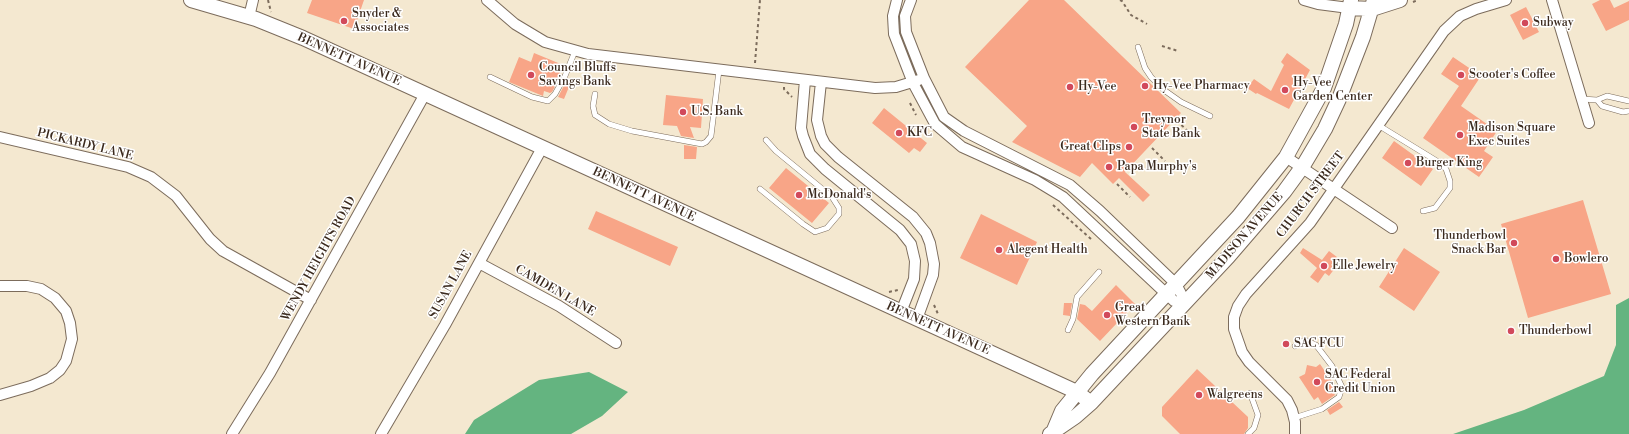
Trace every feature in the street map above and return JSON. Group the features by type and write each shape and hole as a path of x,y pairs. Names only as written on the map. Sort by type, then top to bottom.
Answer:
{"main road":[{"name":"BENNETT AVENUE","path":"191,0 249,17 303,38 1077,392 1090,403"},
{"path":"1350,4 1373,4 1400,0"},
{"name":"MADISON AVENUE","path":"1052,432 1062,411 1077,392 1255,198 1286,157 1324,88 1339,47 1350,4"},
{"name":"MADISON AVENUE","path":"1052,432 1075,417 1090,403 1186,303 1260,223 1303,166 1325,128 1339,99 1373,4"}],"street":[{"path":"249,17 253,0"},
{"path":"487,0 527,33 545,42 599,56 875,88 896,87 913,83 924,78"},
{"path":"897,0 893,16 894,34 913,83 934,124 962,147 1035,180 1063,197 1186,303"},
{"path":"911,0 905,16 906,32 924,78 944,117 952,124 1070,185 1104,215 1171,289"},
{"path":"1304,0 1318,4 1350,4"},
{"name":"CHURCH STREET","path":"1294,434 1294,418 1287,400 1249,362 1242,352 1234,329 1234,317 1238,306 1246,294 1294,242 1335,189 1436,40 1451,23 1460,16 1476,9 1506,0"},
{"path":"1552,0 1589,123"},
{"path":"805,80 801,128 810,154 825,169 900,230 911,244 915,261 914,279 901,312"},
{"path":"821,82 817,120 820,136 825,144 913,217 926,234 930,243 934,264 932,275 916,319"},
{"name":"WENDY HEIGHTS ROAD","path":"232,434 270,373 424,94"},
{"name":"PICKARDY LANE","path":"0,137 128,167 151,177 176,196 210,239 224,251 311,300"},
{"name":"SUSAN LANE","path":"381,434 479,263 542,148"},
{"path":"1286,157 1303,166 1392,228"},
{"name":"CAMDEN LANE","path":"479,263 559,306 616,343"},
{"path":"0,286 27,286 41,289 55,298 66,311 70,323 72,339 66,361 60,370 50,378 31,386 0,395"}],"lane":[{"path":"1138,47 1145,68 1151,77 1164,90 1176,99 1210,116"},
{"path":"490,77 532,97 548,100 555,94 565,76 575,51"},
{"path":"594,94 594,115 609,124 639,132 702,144 711,136 718,70"},
{"path":"1582,99 1597,100 1607,96 1629,101"},
{"path":"1597,100 1602,106 1623,112 1629,111"},
{"path":"1378,125 1440,163 1446,169 1450,181 1450,188 1435,208 1423,211"},
{"path":"760,188 803,224 815,232 827,228 839,214 839,208 832,198 776,152 766,140"},
{"path":"1068,330 1073,319 1077,296 1099,272"},
{"path":"1294,418 1322,409 1339,397 1342,387 1332,366 1316,345 1305,340 1295,346"},
{"path":"1248,434 1254,428 1258,415 1250,393"}],"path":[{"path":"754,74 760,0"},
{"path":"1120,0 1131,15 1147,24"},
{"path":"1162,46 1178,51"},
{"path":"909,100 919,118"},
{"path":"1177,121 1191,134"},
{"path":"1152,148 1165,161"},
{"path":"1117,184 1130,197"},
{"path":"1051,203 1096,244"}],"green space":[{"path":"1629,298 1629,434 1453,434 1524,410 1604,376 1616,345 1616,305"},
{"path":"589,372 628,392 602,416 571,434 465,434 474,420 539,380"}],"building":[{"name":"Snyder & Associates","path":"312,0 364,0 354,29 307,13"},
{"name":"Hy-Vee","path":"1029,0 1064,0 1181,113 1125,172 1150,195 1143,202 1119,178 1113,184 1092,163 1080,177 1012,142 1027,126 965,67"},
{"path":"1600,0 1610,0 1614,8 1629,1 1629,20 1606,31 1592,4"},
{"name":"Subway","path":"1526,7 1539,32 1523,40 1510,15"},
{"name":"Council Bluffs Savings Bank","path":"534,53 563,65 558,77 560,77 552,92 550,93 544,91 543,96 509,82 519,57 531,62"},
{"path":"1287,53 1310,70 1289,109 1257,93 1256,94 1247,88 1254,79 1271,91 1284,65 1281,62"},
{"name":"Madison Square Exec Suites","path":"1453,57 1481,76 1461,106 1497,131 1484,151 1493,157 1479,177 1423,138 1459,86 1441,74"},
{"path":"567,80 571,82 564,99 558,97"},
{"name":"U.S. Bank","path":"666,95 703,99 701,128 690,127 694,138 681,136 677,126 663,125"},
{"name":"KFC","path":"884,108 927,143 920,152 914,148 909,153 872,123"},
{"name":"Burger King","path":"1394,141 1433,169 1421,186 1382,158"},
{"path":"684,145 697,147 696,159 684,159"},
{"name":"McDonald's","path":"786,168 829,203 812,223 769,188"},
{"name":"Bowlero","path":"1583,200 1611,294 1528,318 1501,224"},
{"path":"596,211 678,247 670,266 588,229"},
{"name":"Alegent Health","path":"981,214 1037,242 1017,285 960,258"},
{"name":"Elle Jewelry","path":"1303,248 1322,260 1329,251 1337,257 1331,265 1335,268 1329,276 1325,273 1318,283 1310,277 1317,268 1300,253"},
{"path":"1404,248 1440,272 1414,311 1379,287"},
{"name":"Great Western Bank","path":"1116,285 1135,304 1100,341 1077,319 1080,304 1085,305 1092,311"},
{"path":"1064,303 1072,303 1070,316 1063,315"},
{"name":"SAC Federal Credit Union","path":"1320,364 1335,386 1331,389 1335,395 1322,404 1318,397 1314,400 1299,377 1305,374 1307,365 1316,367"},
{"name":"Walgreens","path":"1197,369 1248,417 1248,428 1244,434 1180,434 1162,416 1162,407"},
{"path":"1339,402 1343,407 1330,415 1327,410"}],"place":[{"name":"Snyder & Associates","path":"344,21"},
{"name":"Subway","path":"1525,23"},
{"name":"Council Bluffs Savings Bank","path":"531,75"},
{"name":"Scooter's Coffee","path":"1461,75"},
{"name":"Hy-Vee Pharmacy","path":"1145,86"},
{"name":"Hy-Vee","path":"1070,87"},
{"name":"Hy-Vee Garden Center","path":"1285,90"},
{"name":"U.S. Bank","path":"683,112"},
{"name":"Treynor State Bank","path":"1134,127"},
{"name":"KFC","path":"899,133"},
{"name":"Madison Square Exec Suites","path":"1460,135"},
{"name":"Great Clips","path":"1129,147"},
{"name":"Burger King","path":"1408,163"},
{"name":"Papa Murphy's","path":"1109,167"},
{"name":"McDonald's","path":"799,195"},
{"name":"Thunderbowl Snack Bar","path":"1514,243"},
{"name":"Alegent Health","path":"999,250"},
{"name":"Bowlero","path":"1556,259"},
{"name":"Elle Jewelry","path":"1324,266"},
{"name":"Great Western Bank","path":"1107,315"},
{"name":"Thunderbowl","path":"1511,331"},
{"name":"SAC FCU","path":"1286,344"},
{"name":"SAC Federal Credit Union","path":"1317,382"},
{"name":"Walgreens","path":"1199,395"}]}
